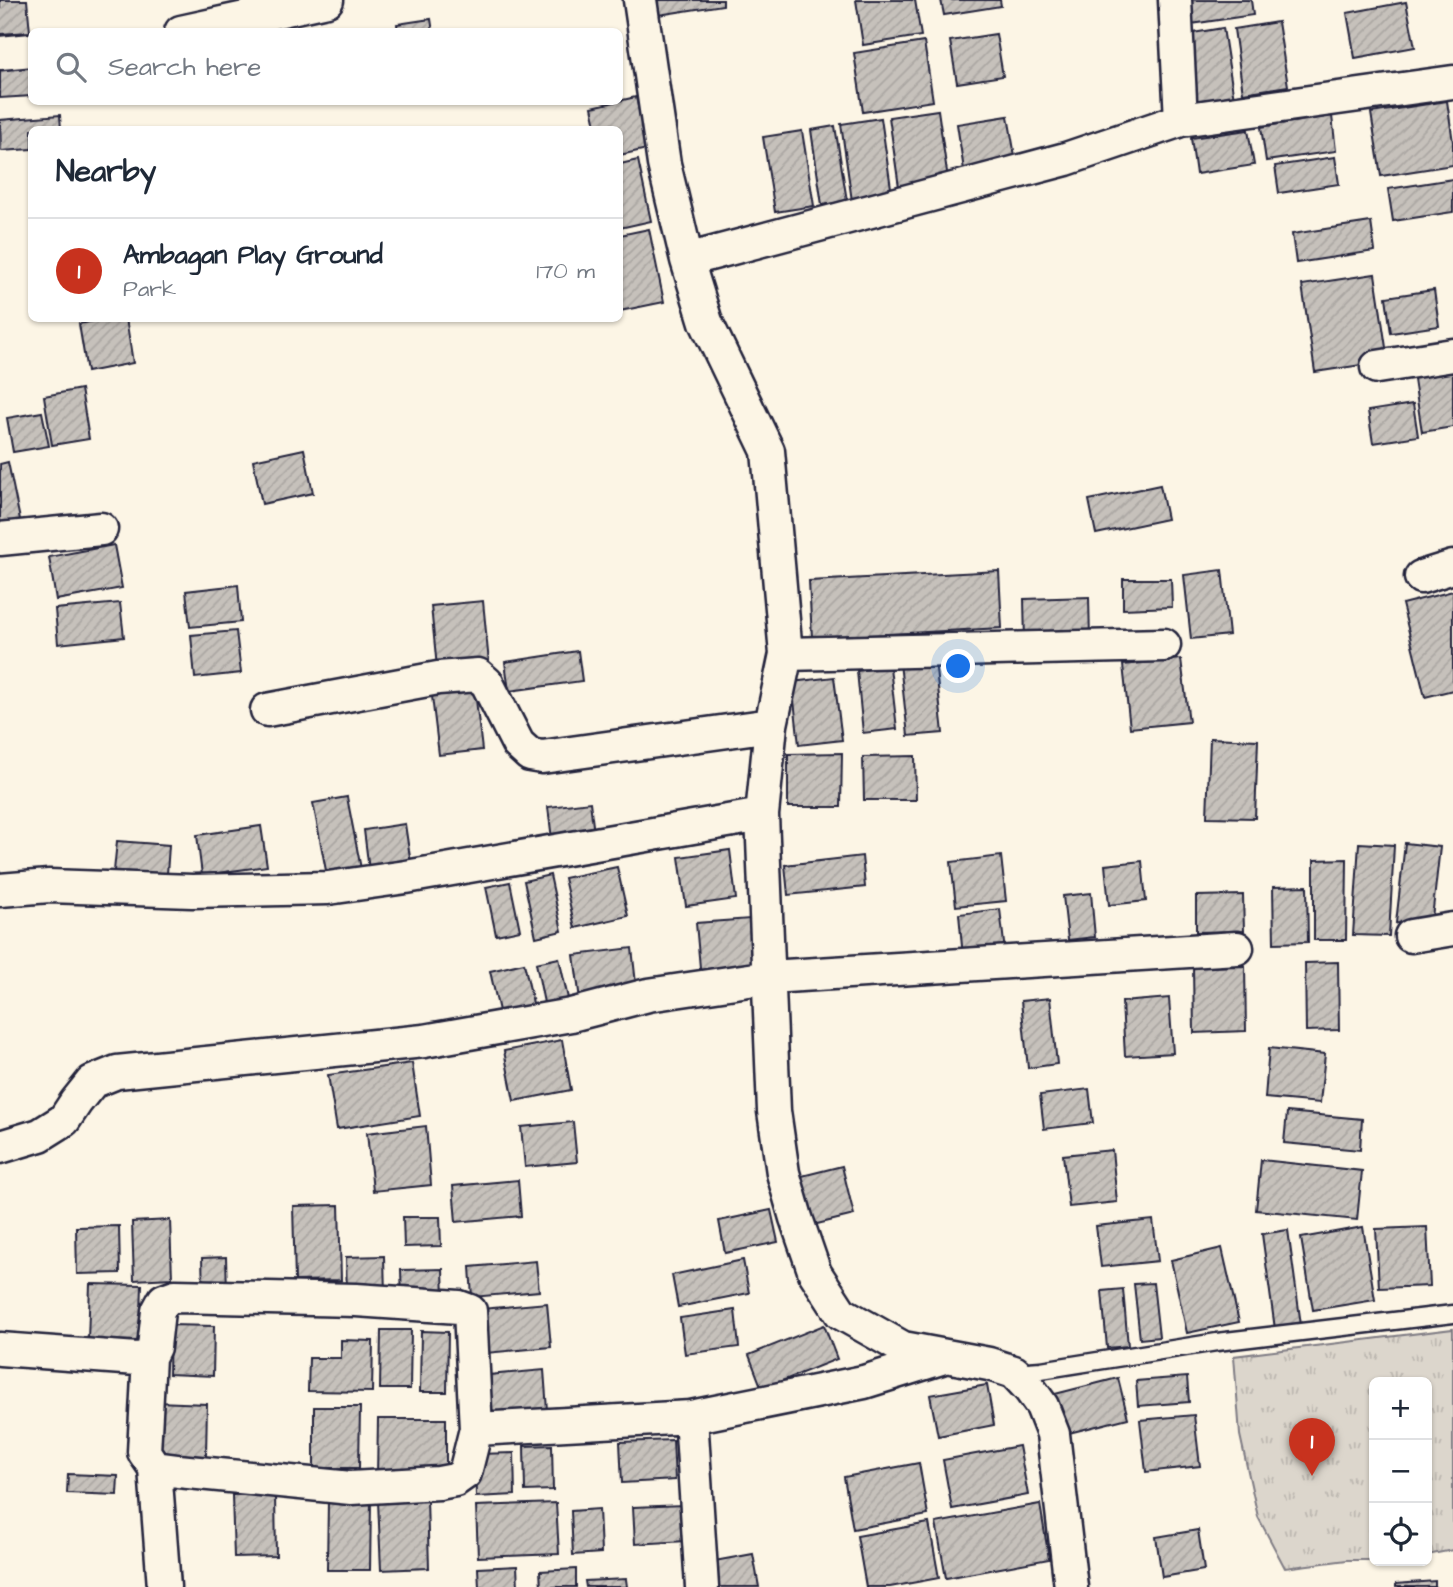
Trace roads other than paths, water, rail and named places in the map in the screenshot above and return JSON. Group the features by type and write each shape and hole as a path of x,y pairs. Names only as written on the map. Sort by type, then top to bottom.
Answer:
{"street":[{"path":"199,28 327,0"},
{"path":"640,0 664,164 687,260 706,321 768,451 786,654 771,725 762,815 774,1111 781,1160 796,1217 815,1273 841,1313 903,1348 989,1364 1014,1372 1042,1406 1053,1434 1071,1587"},
{"path":"1175,0 1181,120"},
{"path":"0,53 28,50"},
{"path":"687,260 1066,159 1181,120 1453,82"},
{"path":"1377,367 1453,355"},
{"path":"0,539 101,529"},
{"path":"1421,577 1453,566"},
{"path":"786,654 1164,645"},
{"path":"267,710 438,678 478,674 487,683 518,744 530,755 542,757 771,725"},
{"path":"0,890 49,886 192,891 328,888 762,815"},
{"path":"1411,936 1453,929"},
{"path":"0,1147 40,1135 64,1120 92,1082 117,1072 424,1041 571,1015 648,995 769,977 1237,948"},
{"path":"155,1468 351,1488 454,1480 465,1473 476,1429 470,1311 459,1307 356,1300 175,1296 164,1300 158,1311 154,1347 149,1357 144,1452 155,1468 164,1587"},
{"path":"0,1349 137,1359 149,1357"},
{"path":"476,1429 691,1417 864,1381 945,1356"},
{"path":"691,1417 702,1587"}],"lane":[{"path":"1014,1372 1069,1366 1217,1342 1453,1314"}],"place":[{"name":"Ambagan Play Ground","path":"1312,1476"}]}
